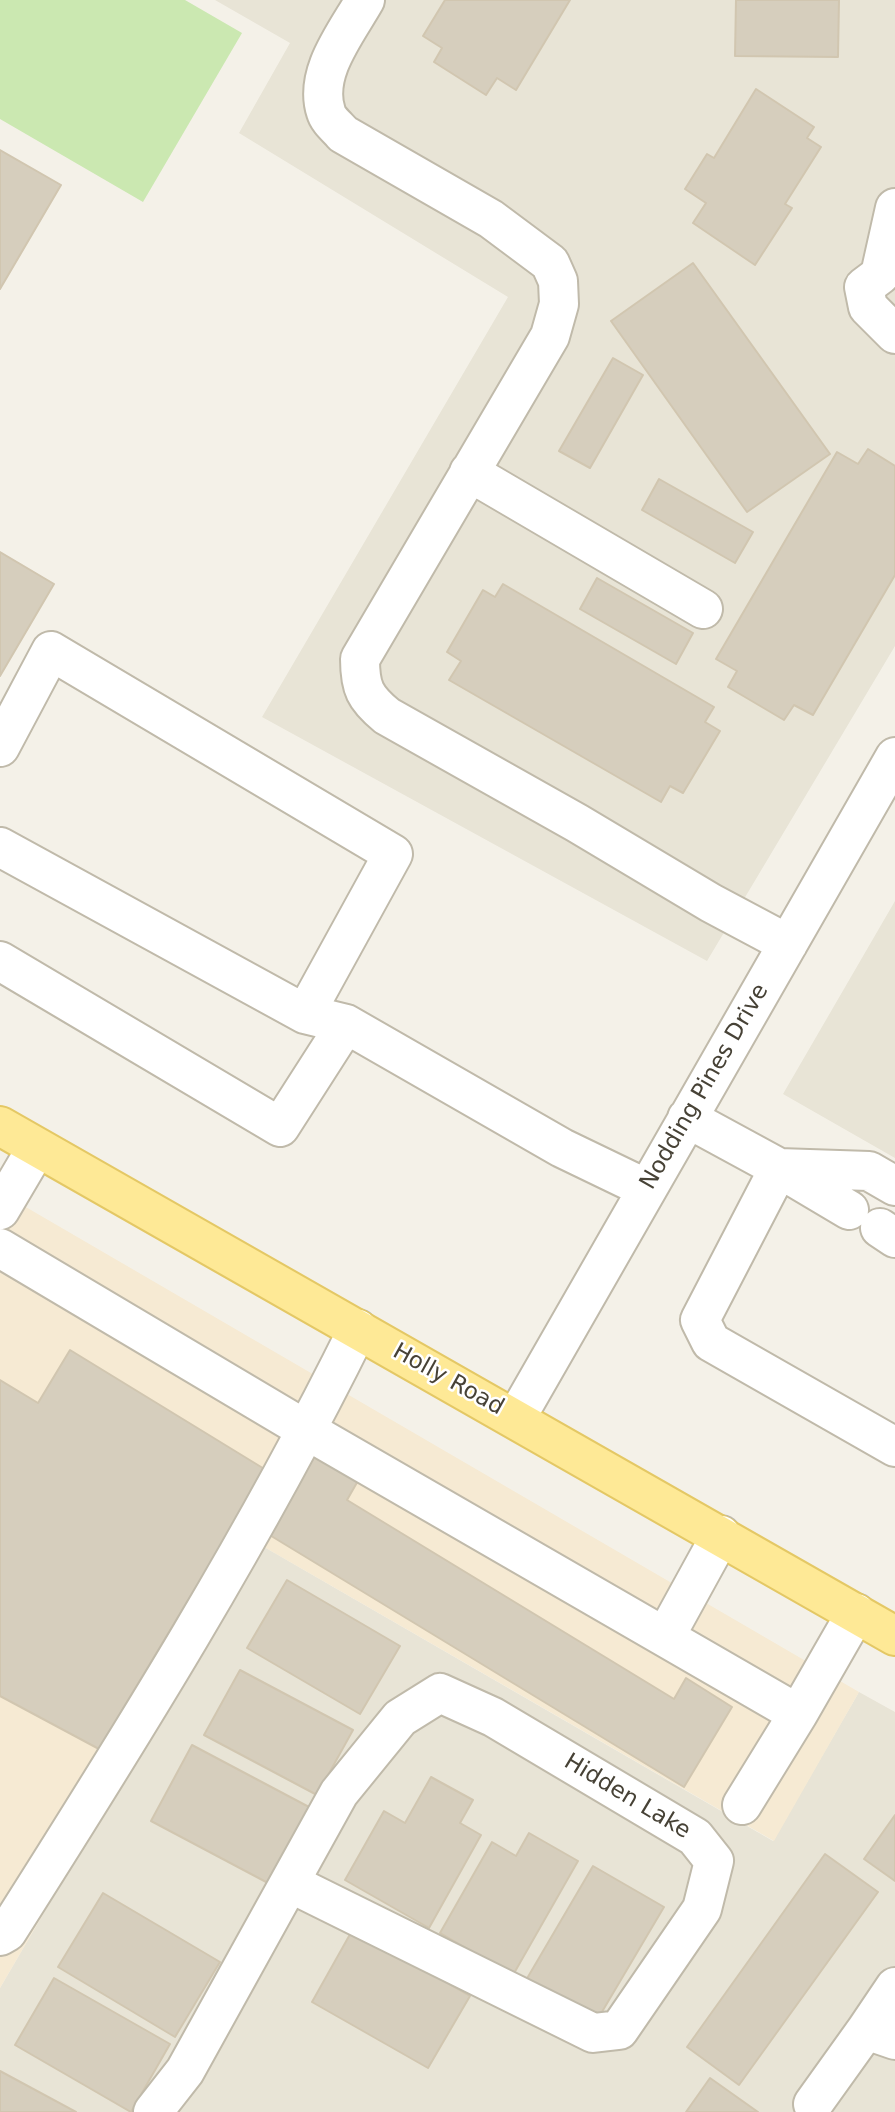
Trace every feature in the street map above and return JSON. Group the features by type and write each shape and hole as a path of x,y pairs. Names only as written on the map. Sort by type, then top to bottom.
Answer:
{"main road":[{"name":"Holly Road","path":"0,1126 36,1149 516,1418 895,1636"}],"street":[{"path":"365,0 328,65 323,86 326,114 343,134 491,219 550,263 558,281 559,304 550,336 360,659 360,682 370,702 387,716 711,903 788,944"},
{"path":"895,208 887,276 864,287 868,307 895,334"},
{"path":"469,472 703,609"},
{"path":"0,747 51,651 393,854 305,1014"},
{"name":"Nodding Pines Drive","path":"516,1418 895,757"},
{"path":"0,846 305,1014 346,1024 562,1148 647,1189"},
{"path":"0,961 280,1127 346,1024"},
{"path":"687,1118 875,1225"},
{"path":"0,1210 36,1149"},
{"path":"779,1168 869,1171 895,1186"},
{"path":"779,1168 700,1320 711,1342 895,1447"},
{"path":"0,1248 308,1431 798,1714"},
{"path":"0,1936 8,1932 152,1703 308,1431 358,1329"},
{"path":"665,1637 721,1535"},
{"path":"742,1804 856,1614"},
{"name":"Hidden Lake","path":"153,2112 185,2071 339,1793 400,1718 440,1693 494,1717 695,1837 714,1861 702,1909 619,2030 593,2034 290,1883"},
{"path":"813,2104 880,2035 895,1987"}],"shaded area":[{"path":"215,0 895,0 895,646 707,961 262,717 508,297 239,133 290,43"},
{"path":"895,901 895,1158 783,1094"},
{"path":"0,1192 859,1692 774,1841 259,1544 0,1988"},
{"path":"259,1544 773,1841 859,1692 895,1712 895,2112 0,2112 0,1988"}],"green space":[{"path":"0,0 185,0 242,33 143,202 0,119"}],"building":[{"path":"445,0 570,0 516,90 497,78 486,95 434,62 442,48 423,36"},
{"path":"736,0 839,0 838,57 735,56"},
{"path":"756,89 814,127 807,138 821,147 785,204 792,208 755,265 693,223 706,203 685,189 707,154 714,158"},
{"path":"0,150 61,185 0,289"},
{"path":"693,263 830,454 747,512 611,321"},
{"path":"613,358 643,375 590,468 559,451"},
{"path":"868,449 895,466 895,575 813,715 794,705 784,720 728,687 737,671 716,659 837,452 858,464"},
{"path":"659,479 753,532 735,563 642,510"},
{"path":"0,552 54,584 0,676"},
{"path":"597,578 693,633 676,664 580,609"},
{"path":"503,584 714,707 705,722 720,731 683,793 670,786 661,802 449,680 461,661 447,652 483,590 495,597"},
{"path":"70,1350 266,1470 99,1749 0,1696 0,1380 38,1403"},
{"path":"312,1451 359,1479 347,1500 674,1699 686,1678 732,1707 684,1787 263,1531"},
{"path":"287,1580 400,1646 360,1714 247,1648"},
{"path":"240,1670 353,1730 317,1795 204,1735"},
{"path":"192,1745 309,1807 268,1883 151,1821"},
{"path":"431,1777 473,1800 460,1823 481,1835 429,1928 345,1880 384,1811 405,1823"},
{"path":"895,1815 895,1881 864,1859"},
{"path":"529,1833 578,1861 513,1975 440,1933 492,1842 516,1856"},
{"path":"825,1854 878,1892 739,2085 687,2047"},
{"path":"593,1866 664,1907 593,2027 522,1987"},
{"path":"103,1893 220,1962 175,2037 58,1967"},
{"path":"353,1929 470,1996 428,2068 312,2002"},
{"path":"54,1978 170,2044 131,2112 15,2045"},
{"path":"0,2071 76,2112 0,2112"},
{"path":"710,2078 758,2112 686,2112"}]}
